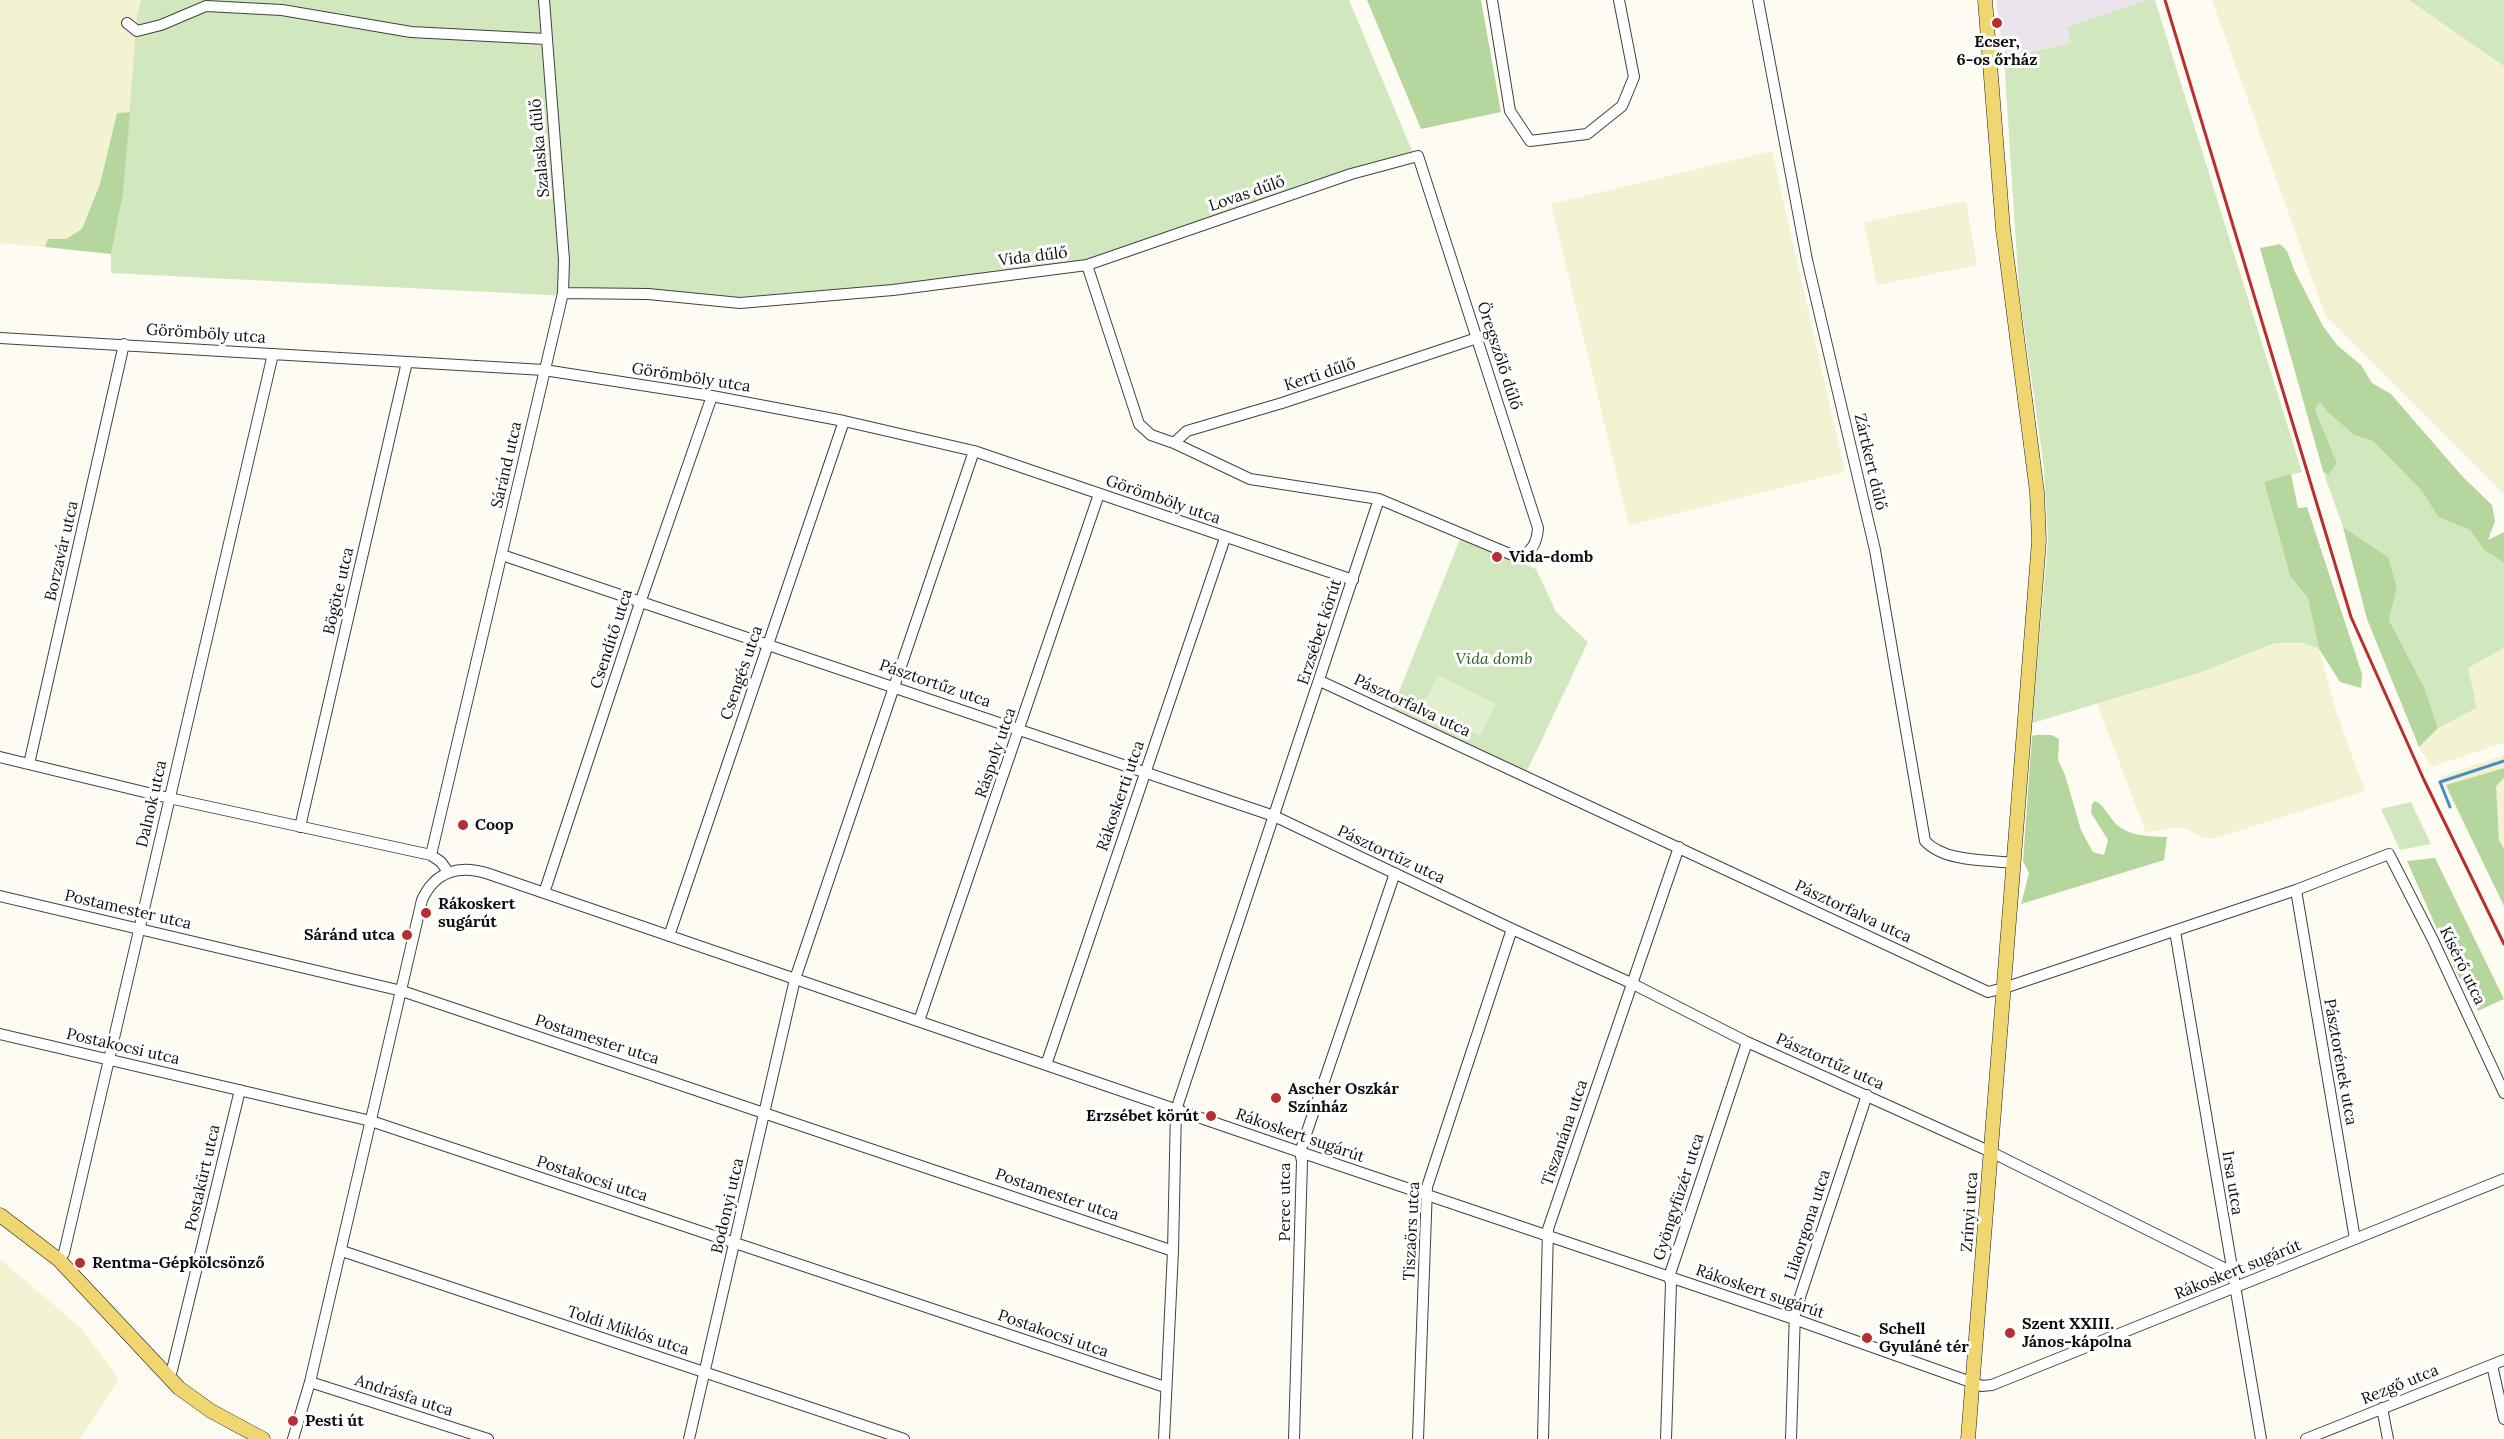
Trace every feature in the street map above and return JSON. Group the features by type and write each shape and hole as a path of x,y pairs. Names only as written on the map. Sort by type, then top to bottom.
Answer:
{"main road":[{"name":"Zrínyi utca","path":"1968,1439 2034,611 2039,515 2003,229 1985,0"},
{"path":"0,1215 59,1260 179,1388 211,1411 263,1439"}],"street":[{"name":"Szalaska dűlő","path":"544,0 564,260 563,293"},
{"path":"1492,0 1510,111 1530,141 1587,134 1622,106 1634,77 1619,0"},
{"name":"Zártkert dűlő","path":"1758,0 1807,260 1875,550 1925,841 1932,849 1965,858 2014,863"},
{"path":"127,23 137,31 161,25 206,6 282,10 411,32 546,39"},
{"name":"Lovas dűlő","path":"1087,265 1351,174 1418,156"},
{"name":"Öregszőlő dűlő","path":"1418,156 1538,528 1537,539 1532,549 1525,555 1517,557"},
{"name":"Vida dűlő","path":"563,293 648,294 740,303 892,290 1087,265 1139,424 1151,435 1174,443 1250,478 1379,499 1517,557"},
{"name":"Sáránd utca","path":"431,855 563,293"},
{"name":"Görömböly utca","path":"0,338 544,370 712,396 844,421 974,451 1353,580"},
{"name":"Kerti dűlő","path":"1174,443 1187,430 1282,403 1477,338"},
{"name":"Borzavár utca","path":"29,764 124,344"},
{"name":"Dalnok utca","path":"59,1260 64,1252 273,354"},
{"name":"Bögöte utca","path":"300,827 407,362"},
{"name":"Csendítő utca","path":"544,893 640,603 712,396"},
{"name":"Csengés utca","path":"669,936 844,421"},
{"name":"Bodonyi utca","path":"689,1439 795,979 974,451"},
{"name":"Ráspoly utca","path":"919,1021 1100,494"},
{"name":"Erzsébet körút","path":"1164,1439 1173,1251 1176,1110 1379,499"},
{"name":"Rákoskerti utca","path":"1046,1065 1225,538"},
{"name":"Pásztortűz utca","path":"502,555 640,603 768,643 1274,816 1631,983 1747,1042 1990,1152 2232,1272"},
{"name":"Pásztorfalva utca","path":"1320,681 1988,992 2296,890 2389,855"},
{"path":"0,757 169,798 431,855 441,862 448,872 432,884 422,900 342,1251 310,1382 293,1439"},
{"name":"Tiszanána utca","path":"1543,1439 1548,1235 1631,983 1679,847"},
{"name":"Kísérő utca","path":"2389,855 2433,940 2504,1093"},
{"name":"Rákoskert sugárút","path":"448,872 473,869 1794,1319 1982,1386 1992,1385 2504,1179"},
{"name":"Perec utca","path":"1294,1439 1302,1161 1300,1152 1395,873"},
{"name":"Pásztorének utca","path":"2296,890 2355,1239"},
{"name":"Postamester utca","path":"0,896 402,991 1173,1251"},
{"name":"Tiszaörs utca","path":"1418,1439 1426,1194 1512,929"},
{"name":"Irsa utca","path":"2175,931 2261,1439"},
{"name":"Postakocsi utca","path":"0,1034 371,1121 1165,1387"},
{"name":"Gyöngyfüzér utca","path":"1666,1439 1671,1283 1669,1277 1747,1042"},
{"name":"Postakürt utca","path":"168,1377 172,1370 240,1090"},
{"name":"Lilaorgona utca","path":"1791,1439 1796,1326 1794,1319 1867,1095"},
{"name":"Toldi Miklós utca","path":"342,1251 904,1439"},
{"name":"Rezgő utca","path":"2306,1439 2504,1360"},
{"path":"2492,1365 2504,1419"},
{"name":"Andrásfa utca","path":"310,1382 488,1439"},
{"path":"2382,1408 2388,1439"}],"shaded area":[{"path":"1996,0 2148,0 2068,27 2071,43 2004,58"}],"green space":[{"path":"0,0 141,0 137,16 130,112 117,113 100,184 82,229 66,239 48,239 45,247 0,243"},
{"path":"141,0 1349,0 1413,153 1094,259 893,290 737,297 570,287 569,296 111,273 111,254 123,194 137,16"},
{"path":"1367,0 1481,0 1501,112 1421,129"},
{"path":"2148,0 2155,0 2302,472 2264,482 2290,576 2308,598 2319,649 2303,643 2275,643 2196,674 2032,723 2048,541 2044,468 2019,290 2004,58 2071,43 2067,27"},
{"path":"2212,0 2504,0 2504,495 2325,315"},
{"path":"2409,0 2504,0 2504,66"},
{"path":"130,112 123,194 111,254 45,247 48,239 66,239 82,229 100,184 117,113"},
{"path":"1772,151 1845,472 1629,525 1551,204"},
{"path":"1966,201 1977,265 1877,285 1864,222"},
{"path":"2280,244 2287,251 2295,272 2323,326 2337,345 2361,365 2372,383 2391,394 2462,476 2492,505 2495,521 2488,540 2504,532 2504,563 2484,550 2470,530 2438,517 2422,491 2373,441 2354,435 2327,411 2321,402 2315,409 2337,463 2328,475 2323,471 2260,248"},
{"path":"2321,402 2354,435 2373,441 2422,491 2438,517 2470,530 2484,550 2504,563 2504,648 2468,668 2477,708 2438,728 2425,689 2389,620 2397,587 2388,557 2343,527 2323,471 2327,475 2337,463 2315,409"},
{"path":"2291,474 2298,508 2307,507 2362,674 2361,688 2340,682 2319,649 2308,598 2290,576 2264,482"},
{"path":"2343,527 2388,557 2397,587 2389,620 2425,689 2438,728 2419,747 2367,619"},
{"name":"Vida domb","path":"1460,539 1536,569 1556,612 1588,642 1527,771 1392,709"},
{"path":"2275,643 2303,643 2319,649 2336,711 2365,791 2213,839 2201,837 2186,828 2170,828 2146,833 2097,704 2196,674"},
{"path":"2504,648 2504,743 2431,767 2419,747 2438,728 2477,708 2468,668"},
{"path":"1438,675 1496,704 1480,736 1422,707"},
{"path":"2052,735 2059,739 2058,760 2065,775 2081,830 2093,852 2104,855 2108,840 2091,813 2092,804 2095,801 2122,829 2136,834 2167,837 2164,860 2021,904 2029,873 2023,861 2032,736"},
{"path":"2504,755 2504,906 2440,777"},
{"path":"2504,768 2504,778 2496,786 2499,840 2504,849 2504,906 2446,785"},
{"path":"2411,802 2431,844 2400,850 2381,809"},
{"path":"2435,858 2504,999 2478,1011 2455,970 2407,861"},
{"path":"0,1259 82,1329 119,1379 80,1439 0,1439"}],"waterway":[{"path":"2450,807 2440,782 2504,761"}],"railway":[{"path":"2165,0 2351,617 2424,780 2504,944"}],"place":[{"name":"Ecser, 6-os őrház","path":"1997,23"},
{"name":"Vida-domb","path":"1497,557"},
{"name":"Coop","path":"463,825"},
{"name":"Rákoskert sugárút","path":"426,913"},
{"name":"Sáránd utca","path":"407,935"},
{"name":"Ascher Oszkár Színház","path":"1276,1098"},
{"name":"Erzsébet körút","path":"1211,1116"},
{"name":"Rentma-Gépkölcsönző","path":"80,1263"},
{"name":"Szent XXIII. János-kápolna","path":"2010,1333"},
{"name":"Schell Gyuláné tér","path":"1867,1338"},
{"name":"Pesti út","path":"293,1421"}]}
